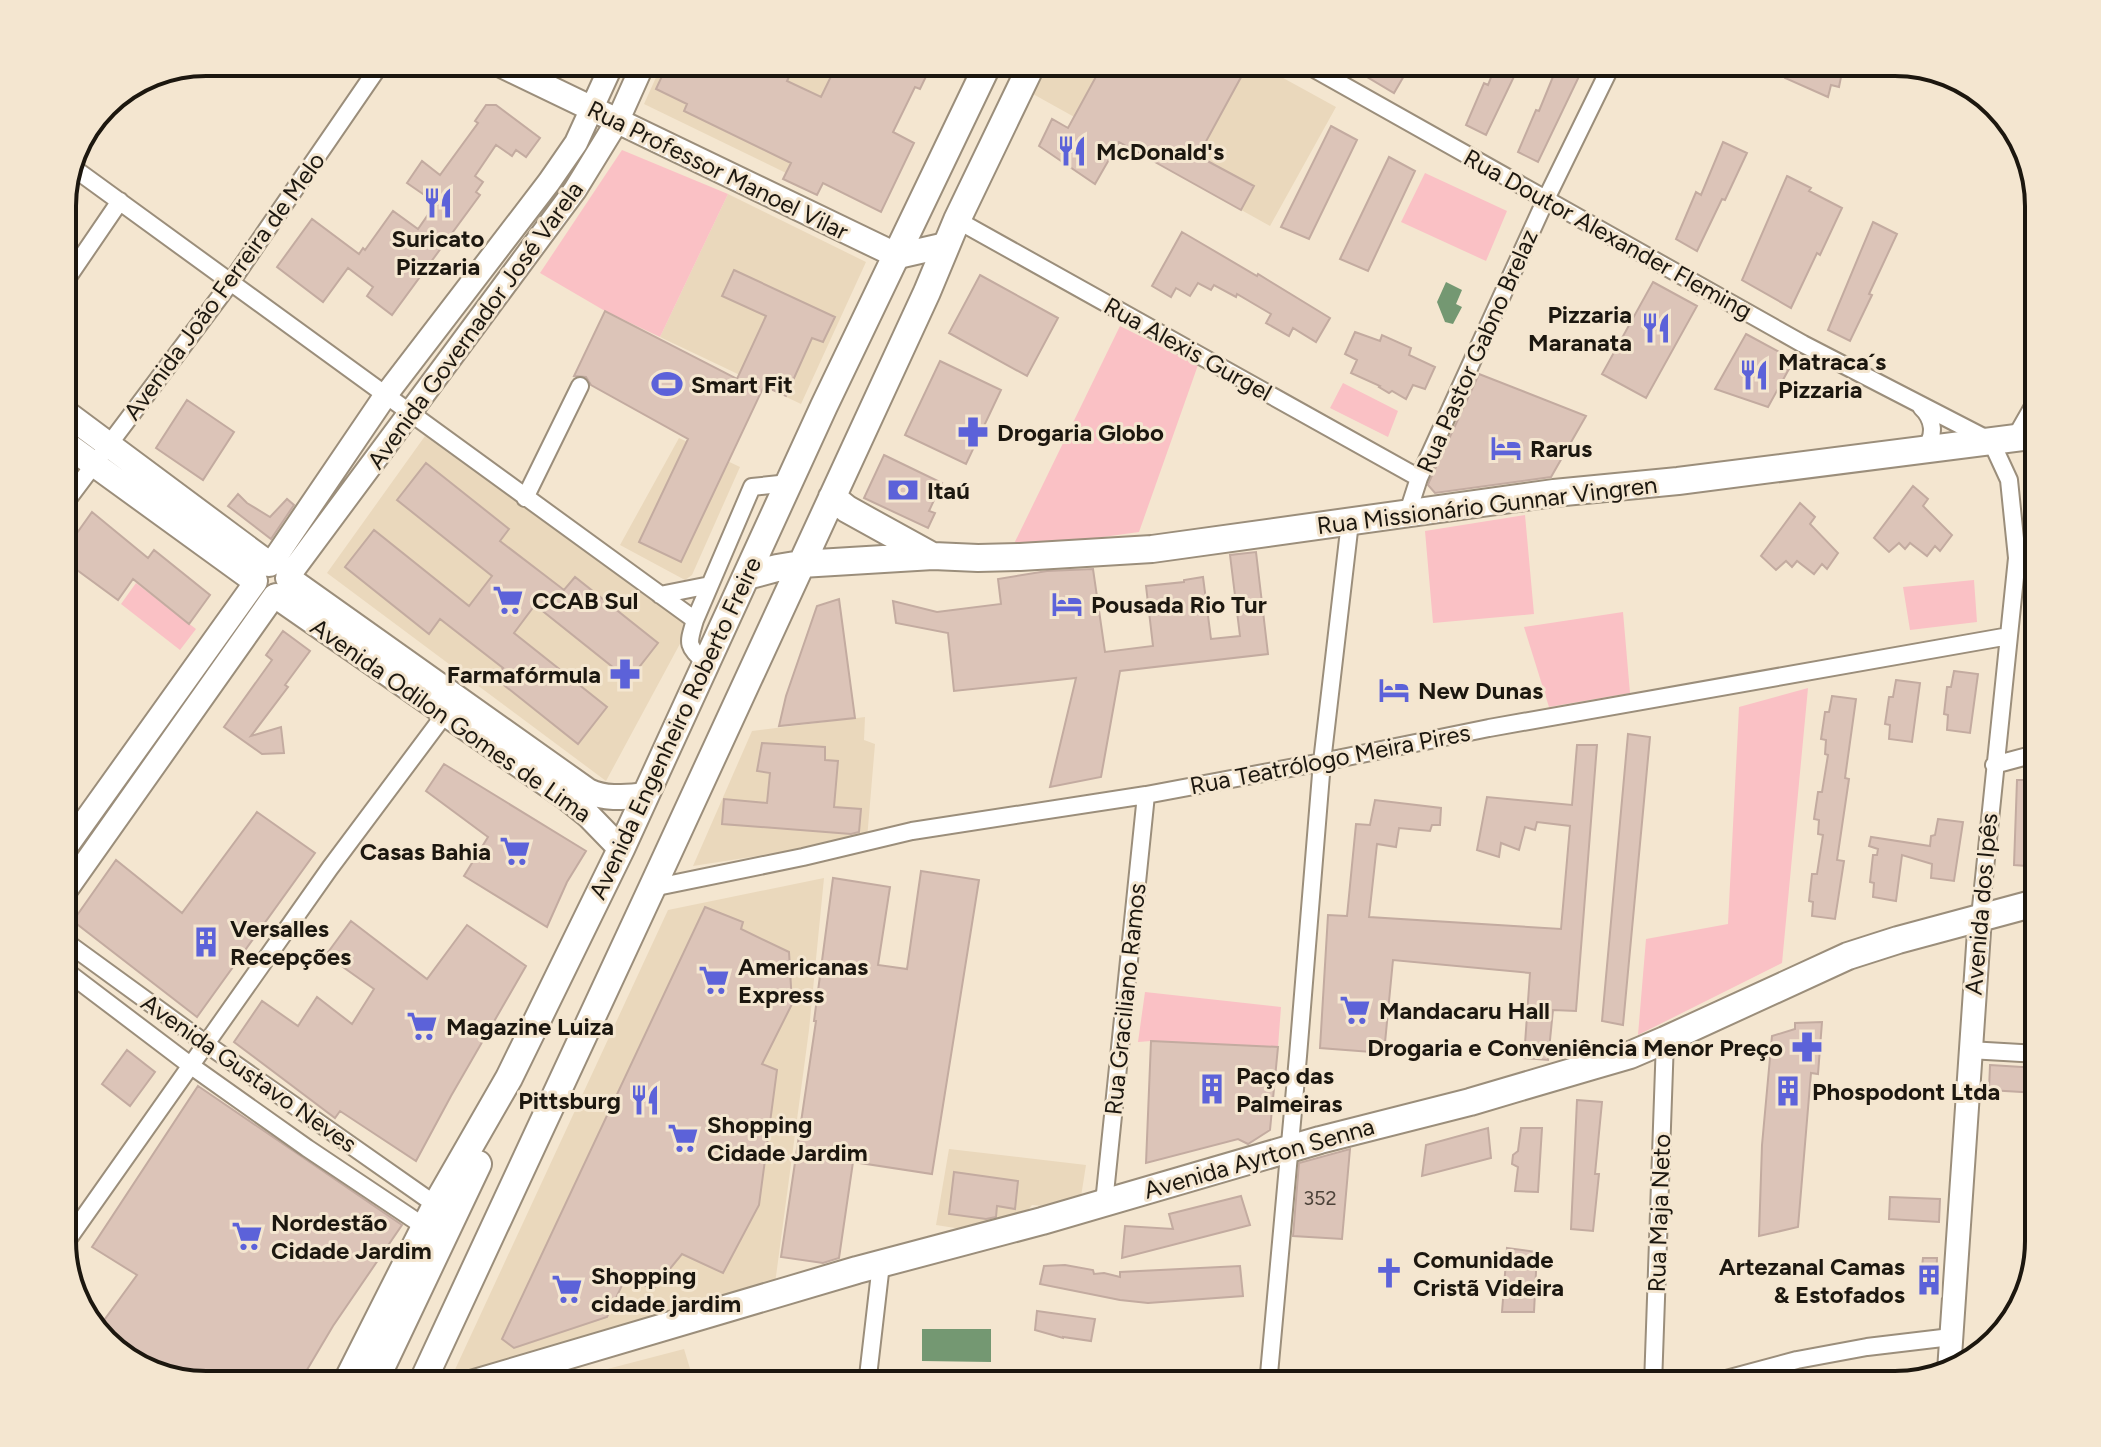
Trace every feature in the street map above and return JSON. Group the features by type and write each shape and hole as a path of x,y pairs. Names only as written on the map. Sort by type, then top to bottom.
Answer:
{"main road":[{"name":"Rua Professor Manoel Vilar","path":"524,76 898,256"},
{"name":"Avenida Engenheiro Roberto Freire","path":"352,1371 431,1216 509,1078 621,849 705,662 982,76"},
{"name":"Avenida Engenheiro Roberto Freire","path":"428,1371 957,220 1026,76"},
{"path":"898,256 946,245"},
{"name":"Avenida Odilon Gomes de Lima","path":"76,426 102,455 272,580 445,714 567,798 621,849"},
{"name":"Rua Missionário Gunnar Vingren","path":"747,576 801,564 1152,549 1570,491 1678,481 2015,438"},
{"name":"Avenida Odilon Gomes de Lima","path":"76,446 102,455"},
{"name":"Rua Missionário Gunnar Vingren","path":"832,497 847,509 933,556"},
{"name":"Avenida Odilon Gomes de Lima","path":"272,580 588,791 613,798 645,795"},
{"name":"Avenida Ayrton Senna","path":"516,1371 1289,1148 1470,1102 1565,1084 1848,956 2025,906"},
{"path":"380,1371 494,1130 509,1078"}],"street":[{"name":"Avenida João Ferreira de Melo","path":"76,489 231,282 372,76"},
{"name":"Avenida Governador José Varela","path":"76,875 272,580 385,396 576,143 607,76"},
{"name":"Avenida Governador José Varela","path":"76,835 272,580 409,414 570,197 597,158 638,76"},
{"name":"Rua Doutor Alexander Fleming","path":"1327,76 1803,344 1917,403 2015,438"},
{"name":"Rua Pastor Gabno Brelaz","path":"1408,512 1419,478 1546,199 1606,76"},
{"path":"80,172 695,620"},
{"path":"549,182 570,197"},
{"path":"76,265 120,201"},
{"name":"Rua Alexis Gurgel","path":"957,220 1419,478"},
{"path":"525,498 580,386"},
{"path":"1917,403 1928,414 1932,428 1930,441 1924,449"},
{"path":"2015,438 2025,420"},
{"name":"Avenida dos Ipês","path":"1950,1359 1980,917 2017,558 2009,480 2015,438"},
{"path":"705,662 691,649 689,641 752,487 789,483"},
{"path":"1269,1371 1322,762 1350,522"},
{"path":"2017,558 2025,558"},
{"path":"660,595 710,585"},
{"name":"Rua Teatrólogo Meira Pires","path":"652,888 912,831 1146,795 1489,728 2009,636"},
{"path":"76,1228 330,868 445,714"},
{"path":"1994,765 2025,757"},
{"name":"Rua Graciliano Ramos","path":"1104,1203 1146,795"},
{"name":"Avenida Gustavo Neves","path":"76,949 321,1125 431,1216"},
{"name":"Avenida Gustavo Neves","path":"76,979 307,1148 431,1216"},
{"name":"Rua Maja Neto","path":"1653,1371 1665,1040"},
{"path":"1969,1050 2025,1053"},
{"path":"307,1148 321,1125"},
{"path":"869,1371 881,1264"},
{"path":"1756,1371 1867,1347 1951,1337"}],"shaded area":[{"path":"657,76 866,76 850,110 914,143 881,212 823,183 817,195 783,179 786,173 644,104"},
{"path":"1043,76 1280,76 1336,107 1270,226 1033,94"},
{"path":"622,150 728,194 660,337 605,311 540,273"},
{"path":"1425,173 1507,211 1486,261 1401,222"},
{"path":"728,194 866,262 801,404 660,337"},
{"path":"1446,282 1462,290 1456,304 1462,307 1453,324 1445,322 1437,302"},
{"path":"1120,326 1198,365 1139,532 1011,550"},
{"path":"1343,383 1398,411 1388,437 1330,408"},
{"name":"CCAB Sul","path":"425,436 689,627 606,781 327,573"},
{"path":"679,438 740,467 692,575 685,580 620,545"},
{"path":"1525,515 1534,614 1433,623 1425,531"},
{"path":"1974,580 1977,622 1910,630 1903,587"},
{"path":"136,583 196,629 180,650 121,604"},
{"path":"1623,612 1630,693 1549,707 1524,627"},
{"path":"1808,688 1782,963 1638,1035 1646,939 1728,924 1739,707"},
{"path":"865,717 864,740 875,744 867,839 693,866 752,731"},
{"name":"Shopping Cidade Jardim","path":"824,878 809,1030 774,1291 493,1371 454,1371 668,910"},
{"path":"1145,992 1281,1007 1278,1047 1138,1042"},
{"path":"949,1149 1086,1165 1080,1203 1067,1208 1032,1205 1020,1220 987,1233 936,1225"},
{"path":"922,1329 991,1329 991,1362 922,1361"},
{"path":"684,1349 691,1371 600,1371"}],"building":[{"path":"662,76 789,76 787,81 821,97 831,76 926,76 920,89 915,87 893,132 914,143 881,212 823,183 817,195 783,179 791,163 684,111 687,104 656,89"},
{"path":"1096,76 1242,76 1198,156 1254,186 1241,210 1119,142 1095,184 1039,146 1052,119 1068,128"},
{"path":"1365,76 1404,76 1394,93"},
{"path":"1492,76 1514,76 1486,135 1466,125 1484,83 1488,85"},
{"path":"1553,76 1579,76 1538,162 1518,152 1536,110 1539,111"},
{"path":"1841,76 1839,87 1831,85 1828,97 1785,78"},
{"path":"486,105 496,105 540,138 526,157 516,150 512,156 496,145 475,176 483,182 476,192 480,195 392,315 367,296 373,287 348,268 323,302 277,267 312,219 359,254 393,211 418,229 436,203 407,183 422,161 440,175 478,123 475,121"},
{"path":"1331,126 1357,140 1309,239 1281,227"},
{"path":"1723,142 1747,153 1697,251 1676,239 1696,192 1701,195"},
{"path":"1389,157 1415,171 1368,271 1340,259"},
{"path":"1787,176 1842,208 1791,308 1742,280"},
{"path":"1873,222 1897,234 1850,341 1828,330"},
{"path":"1182,232 1330,318 1316,342 1293,328 1289,336 1266,323 1271,314 1237,294 1236,297 1214,285 1211,290 1198,283 1190,296 1176,288 1171,297 1152,286"},
{"path":"734,270 835,317 823,342 812,338 786,396 764,386 681,562 639,542 688,439 591,385 586,377 574,376 605,311 737,379 766,316 722,296"},
{"path":"980,275 1058,318 1027,376 949,333"},
{"name":"Pizzaria Maranata","path":"1653,282 1697,306 1646,398 1602,374"},
{"path":"1355,332 1380,341 1382,335 1411,348 1409,355 1435,367 1425,389 1413,385 1406,399 1351,373 1357,360 1345,354"},
{"name":"Matraca´s Pizzaria","path":"1746,334 1794,360 1768,407 1715,389"},
{"path":"940,361 1001,390 966,464 905,435"},
{"name":"Rarus","path":"1479,374 1586,416 1551,477 1435,493 1429,482"},
{"path":"187,400 234,432 203,480 156,448"},
{"name":"Itaú","path":"884,455 942,483 929,511 935,513 928,528 864,498"},
{"path":"426,463 509,529 500,541 564,590 575,577 658,643 629,680 535,605 514,633 607,707 578,744 495,678 503,668 440,619 429,634 345,567 374,530 469,606 492,576 397,500"},
{"path":"1913,486 1928,499 1923,506 1952,535 1940,551 1935,546 1927,556 1910,543 1905,549 1899,543 1889,552 1874,538"},
{"path":"238,494 270,517 287,499 294,505 271,539 228,506"},
{"path":"1800,503 1815,517 1810,524 1838,553 1827,569 1822,564 1814,574 1797,561 1792,567 1786,561 1776,570 1761,556"},
{"path":"92,512 148,558 154,550 210,595 189,624 133,579 118,600 76,569 76,534"},
{"path":"1256,552 1268,654 1120,671 1101,777 1050,787 1076,678 954,691 948,633 896,623 893,601 937,612 1001,604 998,579 1047,571 1093,569 1105,652 1153,646 1146,586 1203,577 1211,639 1240,636 1230,555"},
{"path":"839,599 855,718 779,726 817,606"},
{"path":"283,631 310,651 285,685 288,687 251,736 281,727 284,753 262,754 224,727 272,660 266,655"},
{"path":"1954,671 1978,674 1970,733 1947,730 1948,715 1944,714 1947,687 1951,687"},
{"path":"1896,680 1920,683 1912,742 1889,739 1890,725 1885,724 1889,697 1893,697"},
{"path":"1832,696 1856,699 1845,778 1849,779 1837,860 1844,861 1835,919 1812,916 1813,902 1809,901 1812,874 1817,874 1823,835 1818,834 1819,820 1814,819 1828,755 1825,754 1826,740 1821,739 1825,712 1829,712"},
{"path":"1628,734 1650,737 1623,1025 1602,1021"},
{"path":"762,743 825,747 825,760 838,761 834,807 861,809 859,832 851,834 722,824 724,799 767,803 770,773 757,771"},
{"path":"1577,745 1597,745 1576,1011 1553,1010 1548,1060 1524,1058 1530,973 1393,960 1384,1053 1320,1048 1328,915 1347,916 1356,824 1370,825 1375,800 1441,808 1440,825 1432,825 1430,831 1399,828 1396,847 1377,844 1369,917 1561,929 1570,826 1537,822 1535,830 1525,827 1519,850 1501,843 1499,857 1477,850 1487,797 1572,805"},
{"name":"Casas Bahia","path":"444,764 586,851 567,882 547,927 464,876 488,837 426,791"},
{"path":"2017,780 2025,780 2025,866 2014,865"},
{"name":"Versalles Recepções","path":"257,812 315,853 197,1017 76,923 76,917 116,860 182,913"},
{"path":"1938,819 1963,822 1954,881 1931,878 1932,864 1902,855 1896,901 1873,897 1874,883 1870,882 1873,855 1877,855 1878,849 1869,846 1871,837 1930,846"},
{"path":"921,871 979,880 932,1174 853,1162 839,1258 823,1263 781,1257 816,1021 833,878 890,887 878,965 907,969"},
{"name":"Shopping Cidade Jardim","path":"705,907 743,922 741,929 789,952 792,1004 762,1064 777,1070 759,1205 723,1273 682,1254 655,1287 623,1283 607,1317 514,1348 502,1339"},
{"path":"351,921 427,979 467,925 526,966 416,1161 340,1111 335,1118 234,1042 262,1001 298,1026 317,997 352,1024 374,989 326,955"},
{"name":"Phospodont Ltda","path":"1822,1022 1818,1074 1811,1073 1798,1227 1759,1236 1762,1145 1772,1036 1795,1029 1795,1023"},
{"name":"Paço das Palmeiras","path":"1151,1041 1278,1047 1270,1130 1248,1144 1238,1139 1146,1163"},
{"path":"127,1050 155,1072 130,1106 102,1084"},
{"path":"1990,1065 2025,1067 2025,1092 1989,1090"},
{"name":"Nordestão Cidade Jardim","path":"198,1086 402,1225 306,1371 189,1370 156,1361 134,1349 104,1321 137,1275 92,1247"},
{"path":"1577,1100 1602,1102 1593,1231 1571,1229"},
{"path":"1488,1128 1491,1158 1422,1176 1426,1145"},
{"path":"1521,1128 1542,1128 1538,1192 1515,1191 1518,1167 1512,1164 1513,1155 1518,1151"},
{"path":"1350,1149 1342,1239 1293,1236 1299,1163"},
{"path":"954,1172 1018,1181 1015,1209 997,1206 996,1217 986,1219 949,1214"},
{"path":"1241,1196 1250,1225 1122,1258 1125,1226 1173,1229 1169,1214"},
{"path":"1890,1197 1940,1199 1939,1222 1889,1219"},
{"path":"1507,1248 1537,1252 1534,1312 1502,1312"},
{"path":"1923,1258 1937,1258 1936,1285 1923,1286"},
{"path":"1065,1265 1093,1270 1094,1274 1120,1277 1120,1272 1240,1266 1243,1296 1148,1303 1040,1284 1044,1266"},
{"path":"1037,1311 1095,1319 1091,1341 1063,1338 1035,1330"}],"place":[{"name":"McDonald's","path":"1072,151"},
{"name":"Suricato Pizzaria","path":"438,203"},
{"name":"Pizzaria Maranata","path":"1656,328"},
{"name":"Matraca´s Pizzaria","path":"1754,375"},
{"name":"Smart Fit","path":"667,384"},
{"name":"Drogaria Globo","path":"973,432"},
{"name":"Rarus","path":"1506,448"},
{"name":"Itaú","path":"903,490"},
{"name":"CCAB Sul","path":"508,600"},
{"name":"Pousada Rio Tur","path":"1067,604"},
{"name":"Farmafórmula","path":"625,674"},
{"name":"New Dunas","path":"1394,690"},
{"name":"Casas Bahia","path":"515,851"},
{"name":"Versalles Recepções","path":"206,942"},
{"name":"Americanas Express","path":"714,980"},
{"name":"Mandacaru Hall","path":"1355,1010"},
{"name":"Magazine Luiza","path":"422,1026"},
{"name":"Drogaria e Conveniência Menor Preço","path":"1807,1047"},
{"name":"Paço das Palmeiras","path":"1212,1089"},
{"name":"Phospodont Ltda","path":"1788,1091"},
{"name":"Pittsburg","path":"645,1100"},
{"name":"Shopping Cidade Jardim","path":"683,1138"},
{"name":"Nordestão Cidade Jardim","path":"247,1236"},
{"name":"Comunidade Cristã Videira","path":"1389,1273"},
{"name":"Artezanal Camas & Estofados","path":"1929,1280"},
{"name":"Shopping cidade jardim","path":"567,1289"}]}
